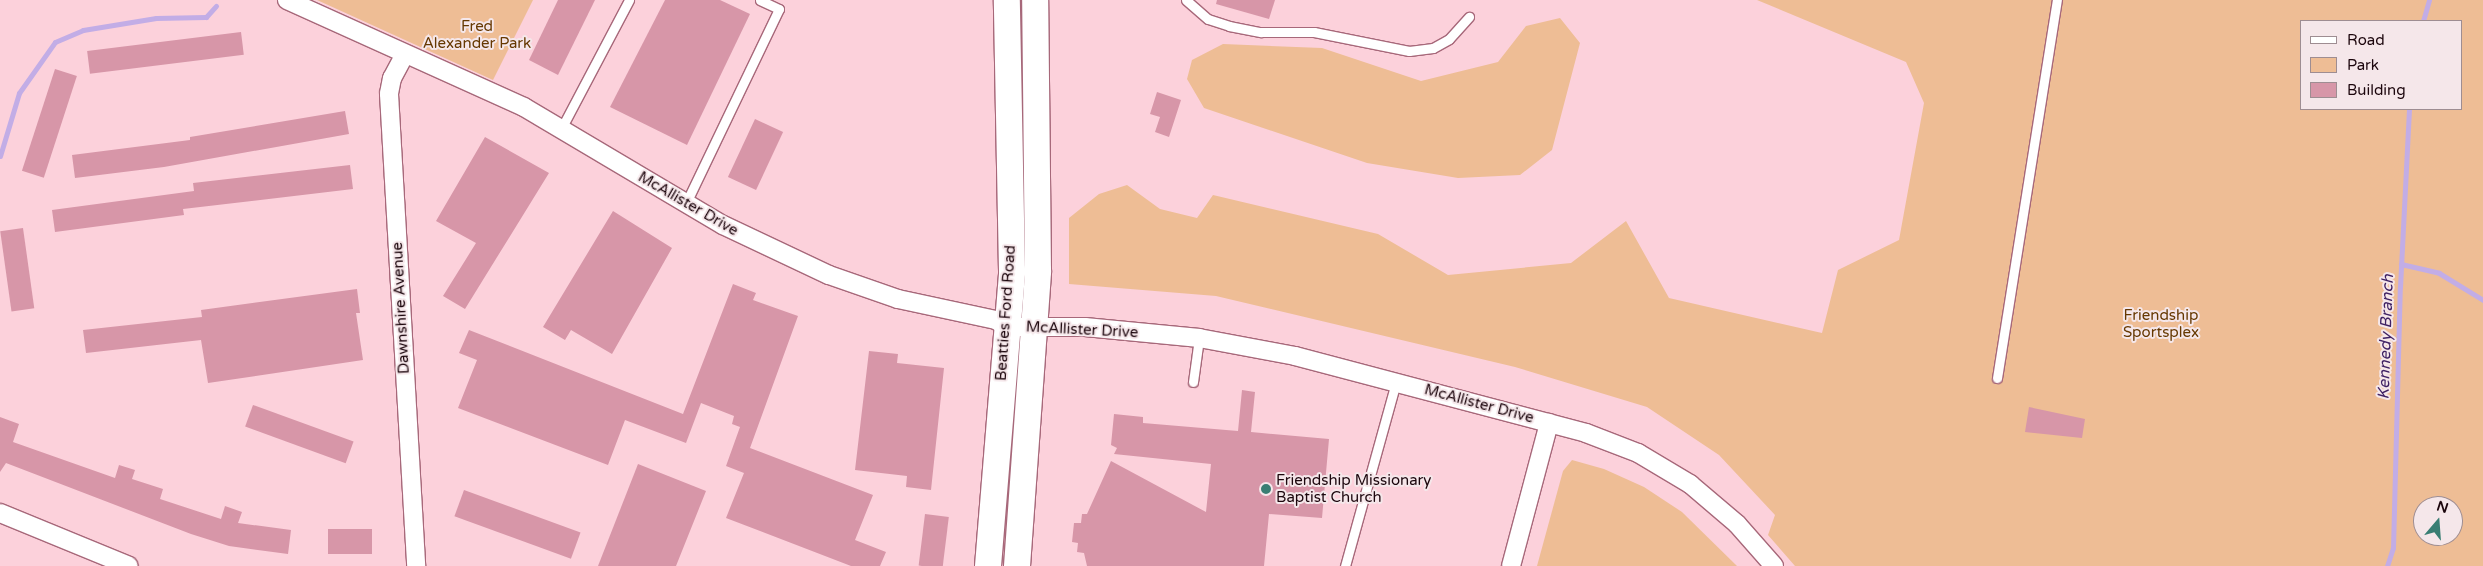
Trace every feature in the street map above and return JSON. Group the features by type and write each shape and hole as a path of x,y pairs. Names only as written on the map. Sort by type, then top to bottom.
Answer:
{"main road":[{"name":"Beatties Ford Road","path":"988,566 1012,271 1007,0"},
{"name":"Beatties Ford Road","path":"1016,566 1032,327 1038,271 1035,0"}],"street":[{"name":"McAllister Drive","path":"288,0 524,107 756,243 829,275 898,298 996,320 1006,327 1085,327 1199,338 1295,356 1613,441 1664,467 1720,509 1774,566"},
{"name":"Dawnshire Avenue","path":"405,54 392,78 389,94 416,566"},
{"path":"1511,566 1549,423"},
{"path":"0,513 126,566"}],"lane":[{"path":"561,129 629,0"},
{"path":"686,203 779,9 760,0"},
{"path":"1186,0 1208,19 1229,26 1261,32 1314,32 1410,51 1433,48 1449,39 1469,17"},
{"path":"1997,378 2057,0"},
{"path":"1194,382 1199,338"},
{"path":"1345,566 1396,382"}],"green space":[{"name":"Fred Alexander Park","path":"317,0 533,0 493,80"},
{"name":"Friendship Sportsplex","path":"1757,0 2483,0 2483,566 1795,566 1768,535 1775,515 1719,455 1647,407 1515,367 1216,296 1069,284 1069,218 1099,194 1127,185 1160,209 1197,218 1213,195 1378,234 1448,275 1571,263 1626,221 1669,298 1822,333 1838,270 1899,240 1924,103 1906,62"},
{"path":"1560,18 1580,43 1552,150 1520,175 1458,178 1367,163 1204,108 1187,79 1192,60 1223,44 1322,48 1421,81 1498,62 1526,26"},
{"path":"1572,460 1604,469 1644,487 1682,512 1737,566 1537,566 1563,471"}],"building":[{"path":"558,0 595,0 558,75 529,60"},
{"path":"665,0 720,0 750,14 687,145 610,107"},
{"path":"1217,0 1275,0 1269,19 1216,4"},
{"path":"241,32 244,55 90,74 87,51"},
{"path":"55,69 77,76 44,178 22,171"},
{"path":"1157,92 1181,100 1169,137 1155,132 1160,117 1150,114"},
{"path":"345,111 349,134 164,167 75,178 72,155 190,140 190,137"},
{"path":"755,119 783,132 756,190 728,177"},
{"path":"485,137 549,173 465,309 443,296 476,243 436,221"},
{"path":"350,165 353,189 183,209 184,215 55,232 52,210 194,191 193,183"},
{"path":"613,211 672,248 612,354 571,330 565,340 543,327"},
{"path":"23,228 34,308 11,311 0,231"},
{"path":"733,284 756,293 753,300 798,316 750,448 873,495 855,540 886,552 880,566 851,566 726,518 744,473 726,466 740,427 732,424 734,416 701,403 686,443 625,420 608,465 458,408 477,360 459,353 469,330 683,414"},
{"path":"357,289 360,313 356,313 363,360 208,383 201,340 86,353 83,330 202,317 201,310"},
{"path":"869,351 898,354 897,363 944,368 931,490 906,487 907,476 855,470"},
{"name":"Friendship Missionary Baptist Church","path":"1242,390 1255,392 1251,432 1329,439 1322,518 1269,514 1264,566 1087,566 1084,553 1077,552 1078,543 1072,542 1074,523 1081,523 1082,514 1087,514 1111,461 1206,512 1211,464 1114,454 1117,448 1111,445 1114,414 1143,417 1143,423 1238,431"},
{"path":"253,405 354,442 346,463 245,427"},
{"path":"2029,407 2085,419 2082,438 2025,432"},
{"path":"0,417 19,424 13,442 115,478 119,465 135,470 132,479 163,489 160,499 221,519 225,506 242,512 238,523 291,530 288,554 229,546 191,534 6,463 0,472"},
{"path":"638,464 706,491 676,566 598,566"},
{"path":"464,490 581,532 571,559 454,516"},
{"path":"925,514 949,517 943,566 919,566"},
{"path":"328,529 372,529 372,554 328,554"}],"waterway":[{"name":"Kennedy Branch","path":"2423,20 2429,0"},
{"path":"0,156 19,93 55,42 83,30 156,18 206,17 216,6"},
{"name":"Kennedy Branch","path":"2387,566 2393,548 2400,287 2409,110"},
{"path":"2401,264 2439,273 2483,300"}],"place":[{"name":"Friendship Missionary Baptist Church","path":"1266,489"}]}
